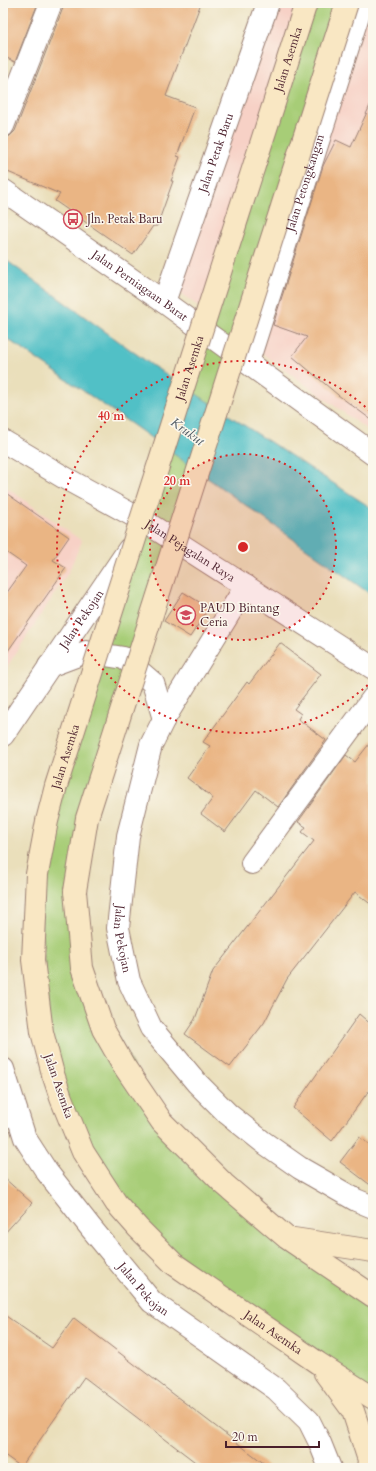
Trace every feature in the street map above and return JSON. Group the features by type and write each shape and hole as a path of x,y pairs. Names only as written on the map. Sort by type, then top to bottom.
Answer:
{"main road":[{"name":"Jalan Asemka","path":"306,3 56,786 47,821 37,874 33,960 42,1032 52,1074 83,1152 116,1203 138,1228 174,1264 318,1363 373,1398"},
{"path":"347,3 87,818 75,892 82,968 103,1029 124,1066 162,1122 224,1184 287,1238 373,1296"},
{"path":"287,1238 373,1251"},
{"path":"318,1363 353,1411 369,1460 368,1468"}],"street":[{"path":"3,126 51,3"},
{"name":"Jalan Petak Baru","path":"164,302 268,3"},
{"name":"Jalan Petongkangan","path":"248,362 362,3"},
{"name":"Jalan Perniagaan Barat","path":"3,190 164,302 373,454"},
{"name":"Jalan Pejagalan Raya","path":"3,441 65,478 147,523 373,668"},
{"name":"Jalan Pekojan","path":"3,735 147,523"},
{"name":"Jalan Pekojan","path":"246,586 164,719 151,745 128,836 118,928 129,981 151,1028 197,1083 228,1114 263,1142 300,1168 356,1200 373,1207"},
{"path":"49,666 86,652 124,658 153,683 164,719"},
{"path":"252,862 373,698"},
{"name":"Jalan Pekojan","path":"3,1069 8,1110 47,1172 91,1228 152,1302 281,1394 309,1421 330,1468"}],"shaded area":[{"path":"268,3 373,3 373,434 176,290"},
{"path":"3,485 82,541 68,573 3,673"}],"green space":[{"path":"306,3 347,3 87,818 82,968 162,1122 373,1296 373,1398 174,1264 116,1203 53,1074 37,874"}],"water":[{"name":"Krukut","path":"3,258 153,366 373,509 373,596 133,425 3,336"}],"building":[{"path":"3,3 38,3 15,62 3,56"},
{"path":"63,3 201,3 166,96 195,107 177,156 180,157 157,226 153,226 133,255 55,201 60,194 3,170 3,140 15,131 63,8"},
{"path":"373,99 373,421 338,395 292,356 307,337 273,325 323,166 336,140 351,147"},
{"path":"3,491 69,537 53,560 66,568 3,658 3,598 26,566 3,550"},
{"name":"PAUD Bintang Ceria","path":"183,592 209,608 190,637 164,621"},
{"path":"280,643 321,674 294,709 301,714 298,719 326,740 278,807 256,790 225,832 201,814 213,798 187,778 210,746 203,742 247,682 249,684"},
{"path":"373,739 373,906 355,892 287,979 264,1023 230,1067 185,1034 195,1019 213,971 314,841 302,832 306,827 298,822 346,755 355,762"},
{"path":"359,1014 373,1026 373,1085 332,1141 293,1108"},
{"path":"359,1137 373,1147 373,1187 340,1162"},
{"path":"3,1177 32,1203 3,1235"},
{"path":"3,1314 52,1348 74,1318 270,1468 203,1468 84,1377 21,1467 3,1454"}],"place":[{"name":"Jln. Petak Baru","path":"73,219"},
{"name":"PAUD Bintang Ceria","path":"186,615"}]}
